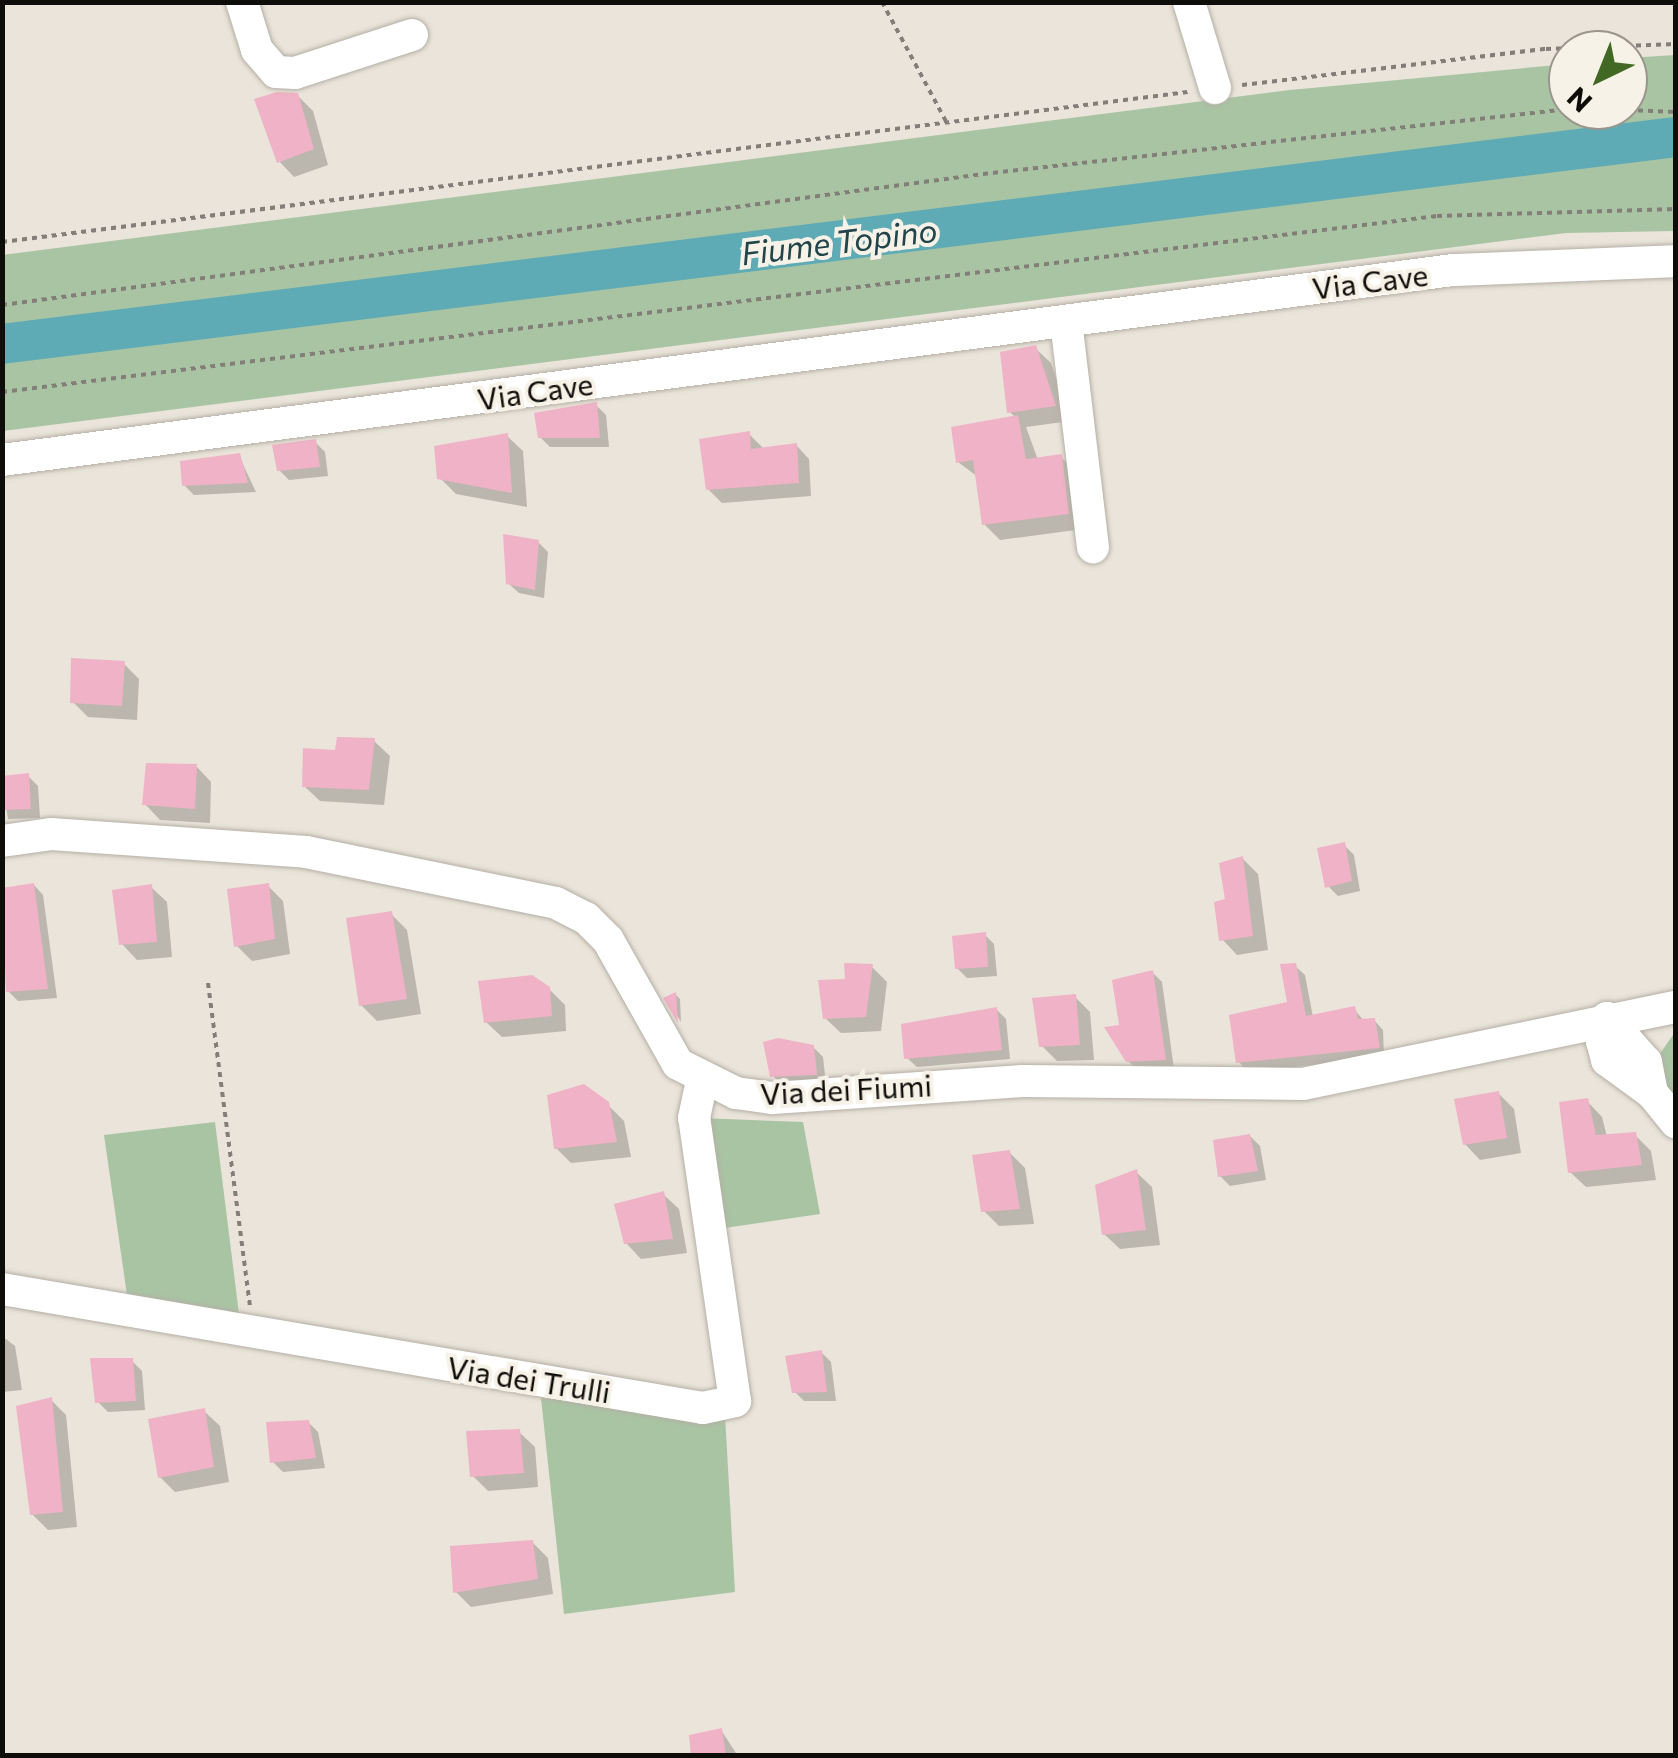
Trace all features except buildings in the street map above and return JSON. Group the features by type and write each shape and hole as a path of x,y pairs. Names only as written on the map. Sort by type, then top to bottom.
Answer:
{"street":[{"path":"242,2 257,50 276,72 295,72 412,34"},
{"path":"1190,2 1215,88"},
{"name":"Via Cave","path":"2,460 1453,270 1676,261"},
{"path":"1066,321 1094,548"},
{"name":"Via dei Fiumi","path":"2,842 51,834 306,852 556,903 586,918 608,940 660,1042 678,1064 702,1080 773,1098 1022,1081 1261,1088 1355,1075 1607,1018 1675,1007 1649,1078"},
{"path":"1607,1018 1607,1060"},
{"path":"1607,1018 1676,1123"},
{"path":"1544,1032 1649,1078"},
{"name":"Via dei Trulli","path":"2,1289 703,1408 735,1402 694,1118 702,1080"}],"path":[{"path":"882,2 948,125"},
{"path":"2,242 948,125 1215,88 1546,49 1676,44"},
{"path":"2,306 983,174 1548,111"},
{"path":"1648,111 1676,112"},
{"path":"2,392 1437,216 1676,209"},
{"path":"208,984 253,1332"}],"green space":[{"path":"1675,55 1675,231 1566,233 3,431 2,255 1290,90 1548,66 1548,130 1648,130 1648,57"},
{"path":"1675,1032 1675,1101 1670,1102 1657,1058"},
{"path":"700,1118 803,1122 820,1214 718,1229"},
{"path":"215,1122 240,1322 128,1302 104,1135"},
{"path":"541,1398 725,1415 735,1592 564,1614"}],"waterway":[{"name":"Fiume Topino","path":"2,344 1676,137"}]}
